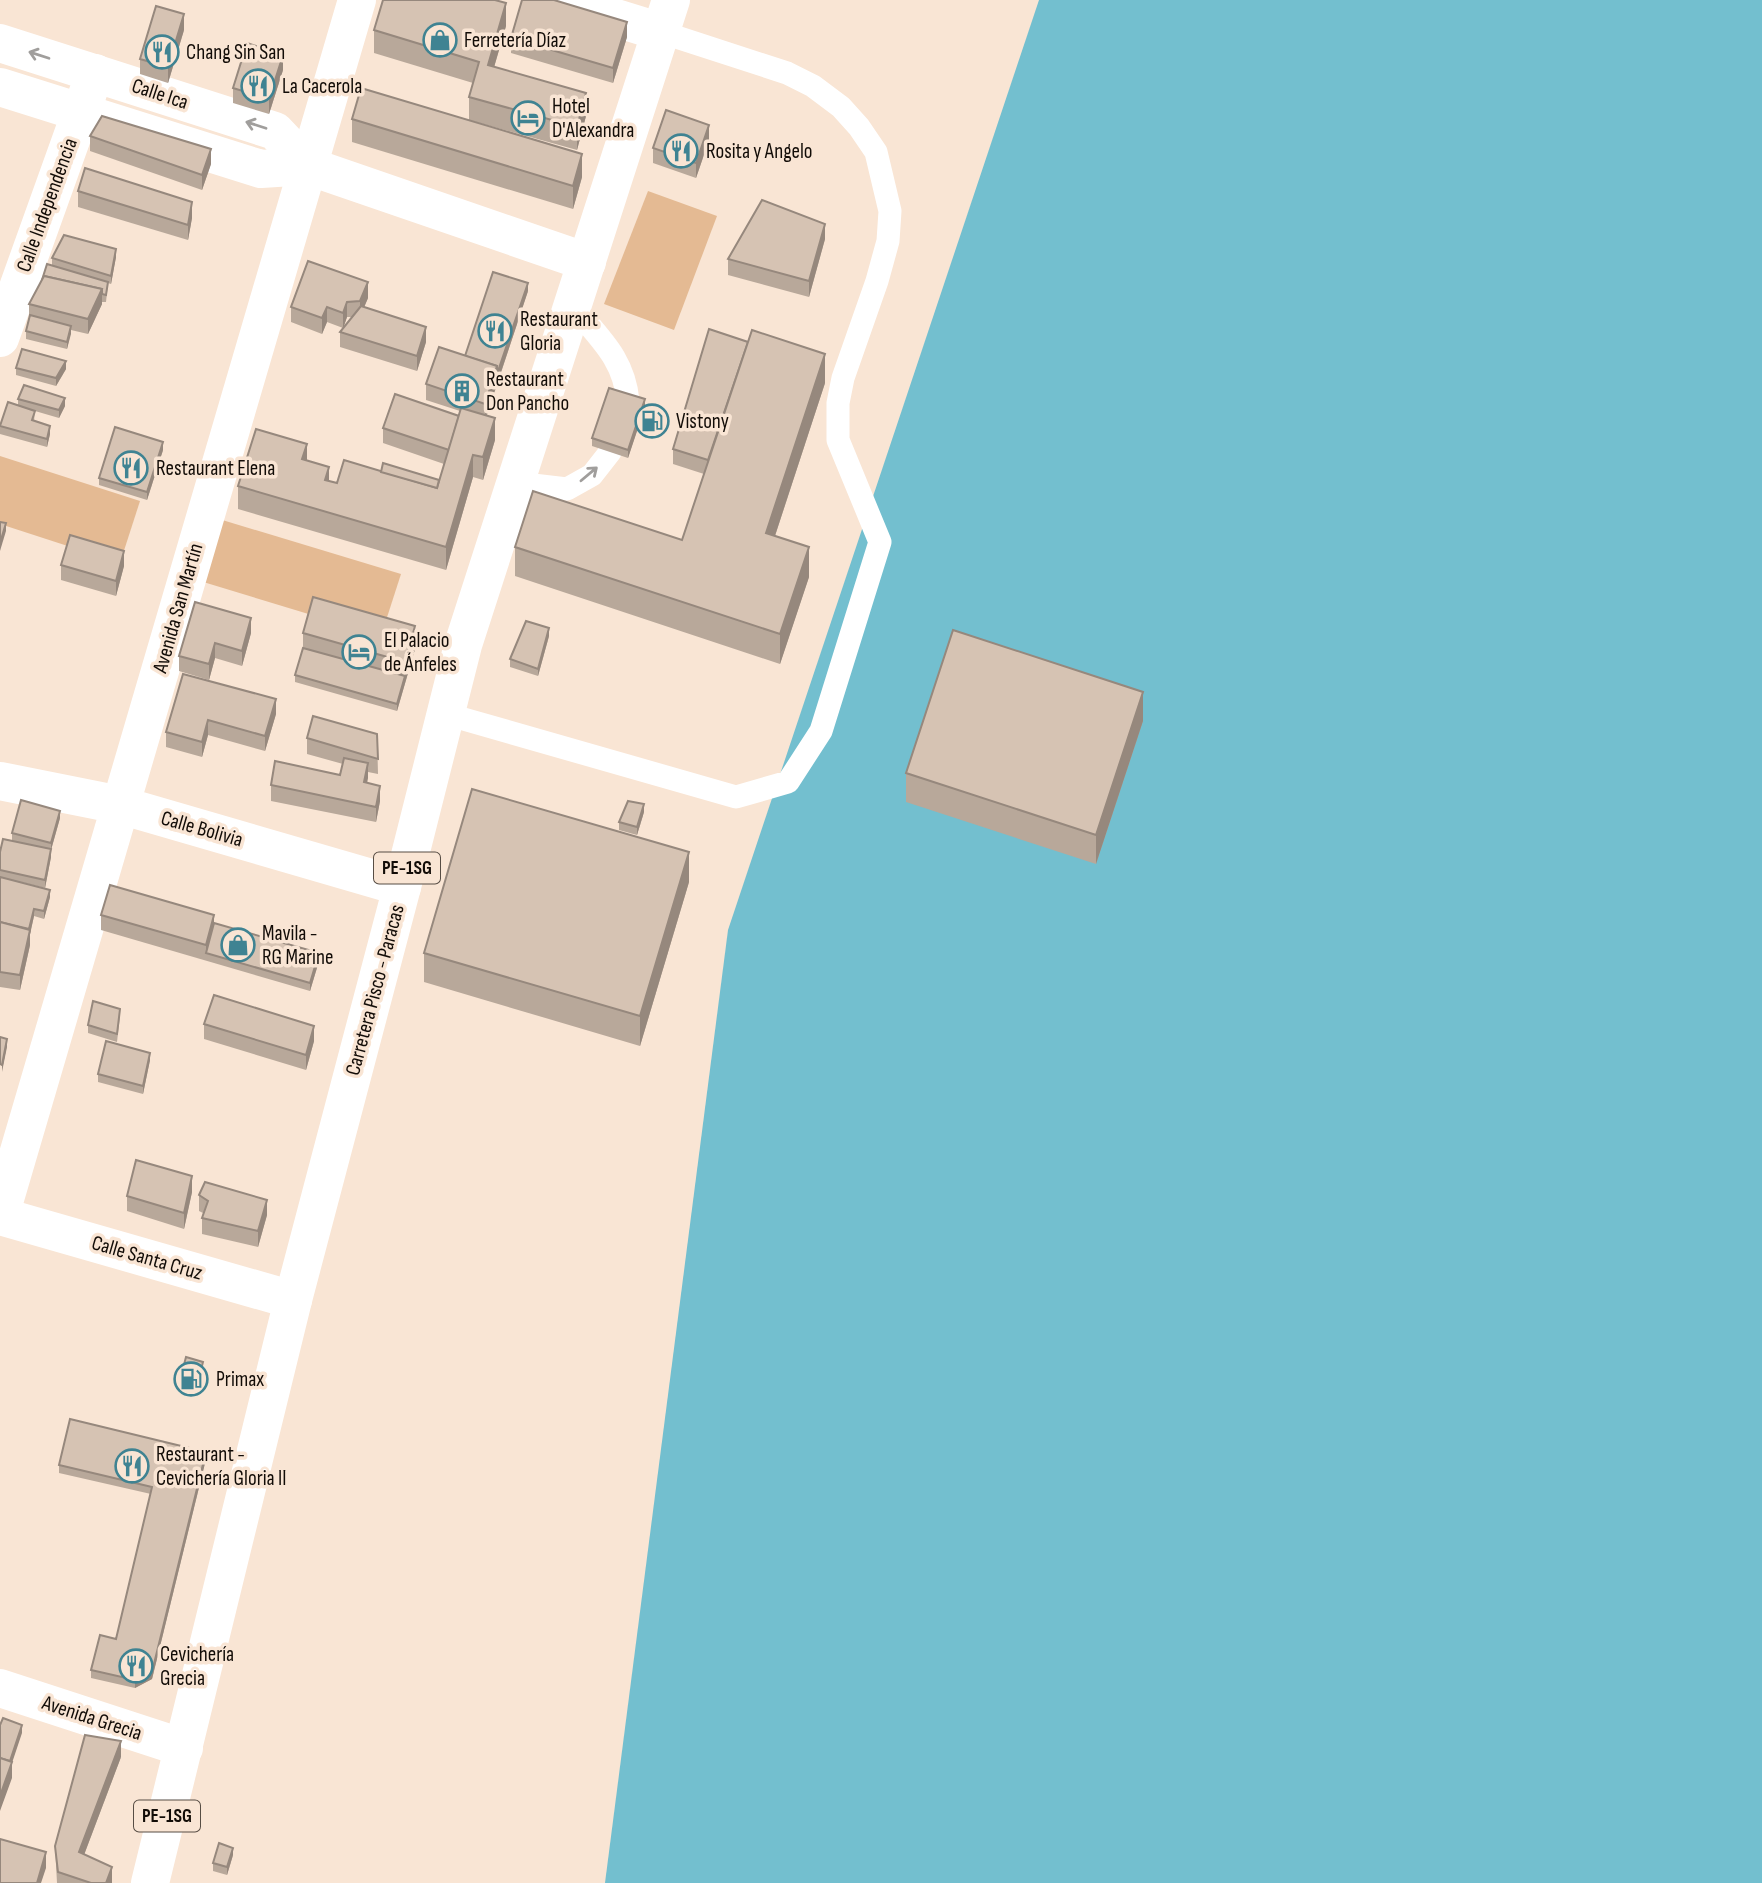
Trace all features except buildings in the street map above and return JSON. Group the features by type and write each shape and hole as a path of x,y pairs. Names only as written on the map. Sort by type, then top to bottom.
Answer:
{"street":[{"name":"Avenida San Martín","path":"0,1216 357,0"},
{"path":"558,0 666,16"},
{"name":"Carretera Pisco - Paracas","path":"184,1748 293,1300 463,645 666,16"},
{"name":"Calle Ica","path":"0,43 275,131 308,166"},
{"name":"Calle Independencia","path":"0,338 95,74"},
{"name":"Calle Ica","path":"0,87 261,169 308,166 587,262"},
{"name":"Calle Bolivia","path":"0,781 120,805 402,887"},
{"name":"Calle Santa Cruz","path":"0,1216 293,1300"},
{"name":"Avenida Grecia","path":"0,1688 184,1748"},
{"name":"PE-1SG","path":"150,1883 184,1748"}],"lane":[{"path":"446,714 736,797 788,782 821,731 825,719 880,542 838,440 838,403 843,378 888,241 890,211 883,177 876,152 859,127 841,107 813,86 666,16"},
{"path":"573,306 618,361 626,382 628,401"},
{"path":"516,483 567,489 592,475 610,452"}],"shaded area":[{"path":"648,191 717,216 674,330 604,304"},
{"path":"0,456 140,501 120,563 0,524"},
{"path":"219,519 401,574 381,636 200,581"}],"water":[{"path":"1039,0 1762,0 1762,1883 605,1883 728,930"}],"place":[{"name":"Ferretería Díaz","path":"440,40"},
{"name":"Chang Sin San","path":"162,52"},
{"name":"La Cacerola","path":"258,86"},
{"name":"Hotel D'Alexandra","path":"528,118"},
{"name":"Rosita y Angelo","path":"681,151"},
{"name":"Restaurant Gloria","path":"495,331"},
{"name":"Restaurant Don Pancho","path":"462,391"},
{"name":"Vistony","path":"652,421"},
{"name":"Restaurant Elena","path":"131,468"},
{"name":"El Palacio de Ánfeles","path":"359,652"},
{"name":"Mavila - RG Marine","path":"238,945"},
{"name":"Primax","path":"191,1379"},
{"name":"Restaurant - Cevichería Gloria II","path":"132,1466"},
{"name":"Cevichería Grecia","path":"136,1666"}]}
